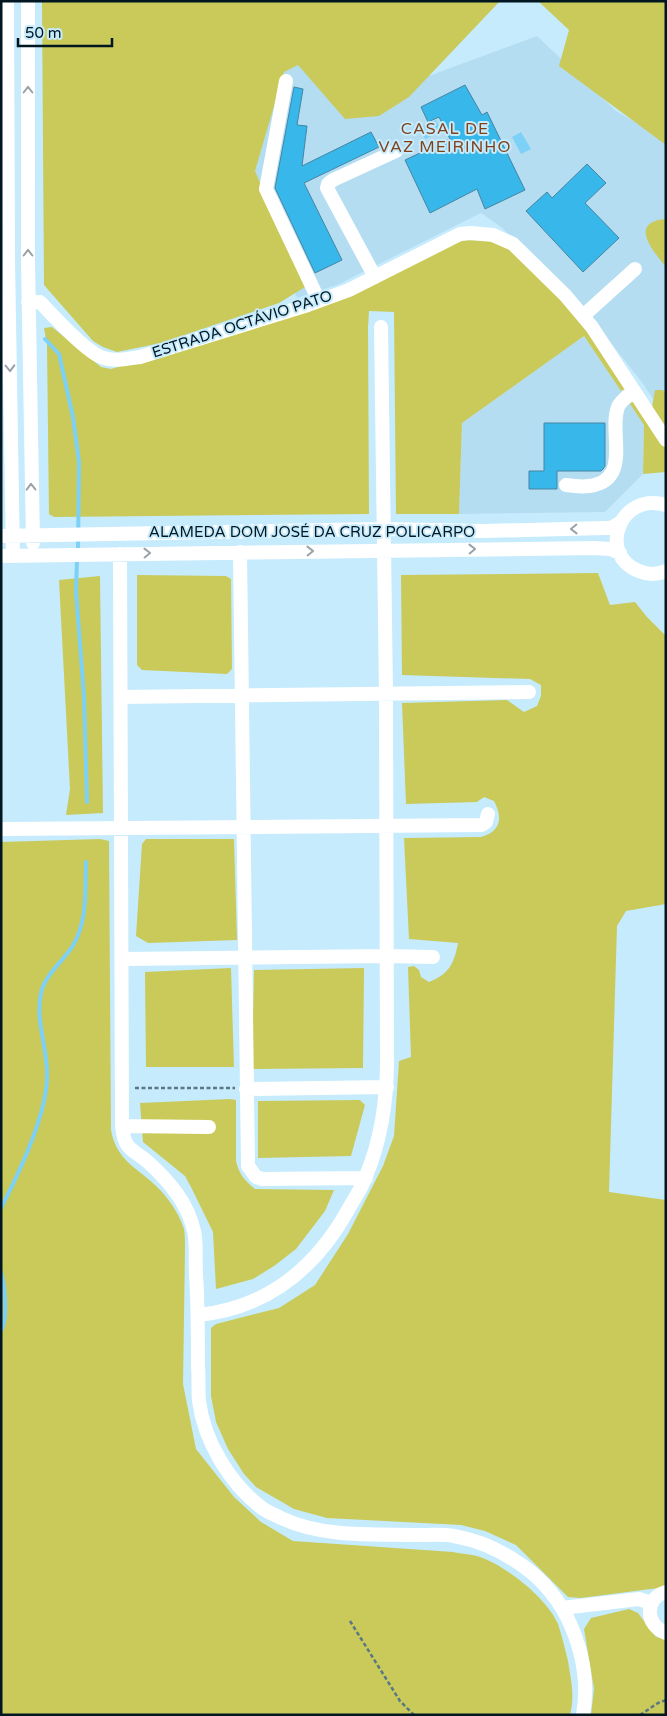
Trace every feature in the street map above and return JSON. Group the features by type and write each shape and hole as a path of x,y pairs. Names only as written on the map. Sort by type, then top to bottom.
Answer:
{"street":[{"path":"7,1 5,148 7,556"},
{"path":"28,1 28,302 34,556"},
{"path":"286,81 266,189 319,301"},
{"path":"375,277 327,188 328,184 333,180 396,151"},
{"name":"ESTRADA OCTÁVIO PATO","path":"28,302 40,302 85,346 101,357 123,360 140,357 350,290 460,234 471,232 493,235 513,244 565,295 583,316 666,440"},
{"path":"583,316 635,269"},
{"path":"198,1314 218,1313 244,1304 282,1286 303,1270 336,1231 366,1178 380,1130 387,1087 386,694 381,327"},
{"path":"566,486 596,484 606,478 613,470 617,460 617,410 625,397 634,391"},
{"path":"666,505 651,503 637,506 625,515 617,536 620,553 630,566 653,574 666,571"},
{"name":"ALAMEDA DOM JOSÉ DA CRUZ POLICARPO","path":"7,535 383,529 483,531 605,528 615,526 621,522"},
{"name":"ALAMEDA DOM JOSÉ DA CRUZ POLICARPO","path":"7,556 594,548 610,549 620,553"},
{"path":"240,552 248,1166 256,1177 270,1179 366,1178"},
{"path":"120,554 121,1088 123,1136 127,1145 135,1154 147,1161 174,1188 188,1212 194,1232 198,1314 199,1402 211,1443 234,1482 263,1509 298,1526 330,1533 452,1536 488,1546 523,1565 545,1585 562,1608 574,1634 582,1661 585,1693 583,1715"},
{"path":"121,697 528,692"},
{"path":"1,830 482,825 486,822 488,814"},
{"path":"122,959 433,957"},
{"path":"246,1088 387,1087"},
{"path":"122,1126 209,1127"},
{"path":"666,1592 657,1596 652,1603 649,1615 655,1627 666,1633"},
{"path":"562,1608 639,1599 652,1603"}],"path":[{"path":"121,1088 246,1088"},
{"path":"350,1621 400,1701 414,1715"},
{"path":"640,1715 658,1702 666,1700"}],"shaded area":[{"path":"42,1 500,1 409,97 379,116 345,119 298,65 284,72 255,171 305,287 279,303 161,343 117,352 93,341 44,285"},
{"path":"538,1 666,1 666,145 559,66 569,30"},
{"path":"537,36 616,111 666,140 666,419 644,385 577,300 501,227 481,213 337,285 297,298 247,170 277,62 300,45 361,101"},
{"path":"666,219 666,267 650,246 646,232 648,226 654,221"},
{"path":"467,240 492,241 504,244 560,297 583,324 625,389 621,391 584,336 462,423 459,514 396,514 394,312 369,311 369,514 54,517 49,514 47,345 44,328 52,327 101,367 111,369 318,308 455,242"},
{"path":"584,336 644,425 643,474 605,512 459,514 462,423"},
{"path":"655,390 666,392 666,430 652,407"},
{"path":"634,400 666,449 666,472 643,474 644,425 630,404"},
{"path":"598,573 610,605 635,602 666,636 666,904 626,911 617,926 609,1192 666,1200 666,1587 581,1598 568,1597 516,1545 485,1531 461,1525 327,1518 294,1509 256,1487 244,1474 228,1449 216,1422 211,1396 211,1328 216,1324 279,1308 315,1285 348,1234 383,1166 394,1136 399,1061 411,1057 408,967 414,966 419,970 421,977 429,982 436,979 446,972 455,957 458,943 409,939 404,838 481,837 493,831 498,823 499,813 494,801 484,797 477,802 406,804 402,703 507,700 524,712 537,706 541,696 541,685 530,679 402,675 401,575"},
{"path":"137,575 226,576 231,579 232,669 227,674 142,670 137,665"},
{"path":"100,576 103,813 66,815 70,789 59,580"},
{"path":"100,839 109,841 111,1130 114,1141 124,1158 165,1196 178,1214 184,1229 183,1384 196,1449 234,1497 261,1522 293,1541 453,1552 480,1557 513,1575 545,1604 558,1624 568,1661 571,1682 572,1701 570,1715 1,1715 1,842"},
{"path":"146,839 234,839 237,940 148,943 136,936 142,844"},
{"path":"231,968 234,1067 146,1067 145,972"},
{"path":"364,968 363,1068 252,1069 254,970"},
{"path":"236,1100 237,1166 251,1186 255,1189 334,1190 325,1211 296,1249 253,1279 216,1289 213,1232 185,1176 143,1142 140,1103"},
{"path":"360,1100 365,1105 351,1156 258,1158 258,1101"},
{"path":"629,1609 638,1613 656,1637 666,1639 666,1715 591,1715 594,1689 584,1629 591,1618"}],"water":[{"path":"436,120 442,131 425,139 419,127"},
{"path":"521,132 531,149 521,154 512,137"}],"building":[{"path":"465,85 482,115 487,112 525,190 485,209 477,189 430,213 405,160 450,139 439,117 428,122 421,107"},
{"path":"294,87 303,89 297,125 307,126 302,166 371,132 379,147 304,183 342,260 315,273 275,188"},
{"path":"587,164 606,183 585,203 619,238 583,272 526,211 547,192 552,198"},
{"path":"544,423 605,423 605,466 603,469 601,471 557,471 557,489 529,489 529,471 544,471"}],"waterway":[{"path":"45,339 59,354 73,417 79,462 78,552"},
{"path":"77,559 76,592 84,696 87,802"},
{"path":"1,1208 23,1162 42,1108 46,1091 47,1066 40,1014 41,993 50,975 72,947 81,927 85,905 86,862"},
{"path":"1,1272 5,1293 5,1319 1,1331"}],"district":[{"name":"CASAL DE VAZ MEIRINHO","path":"445,138"}]}
